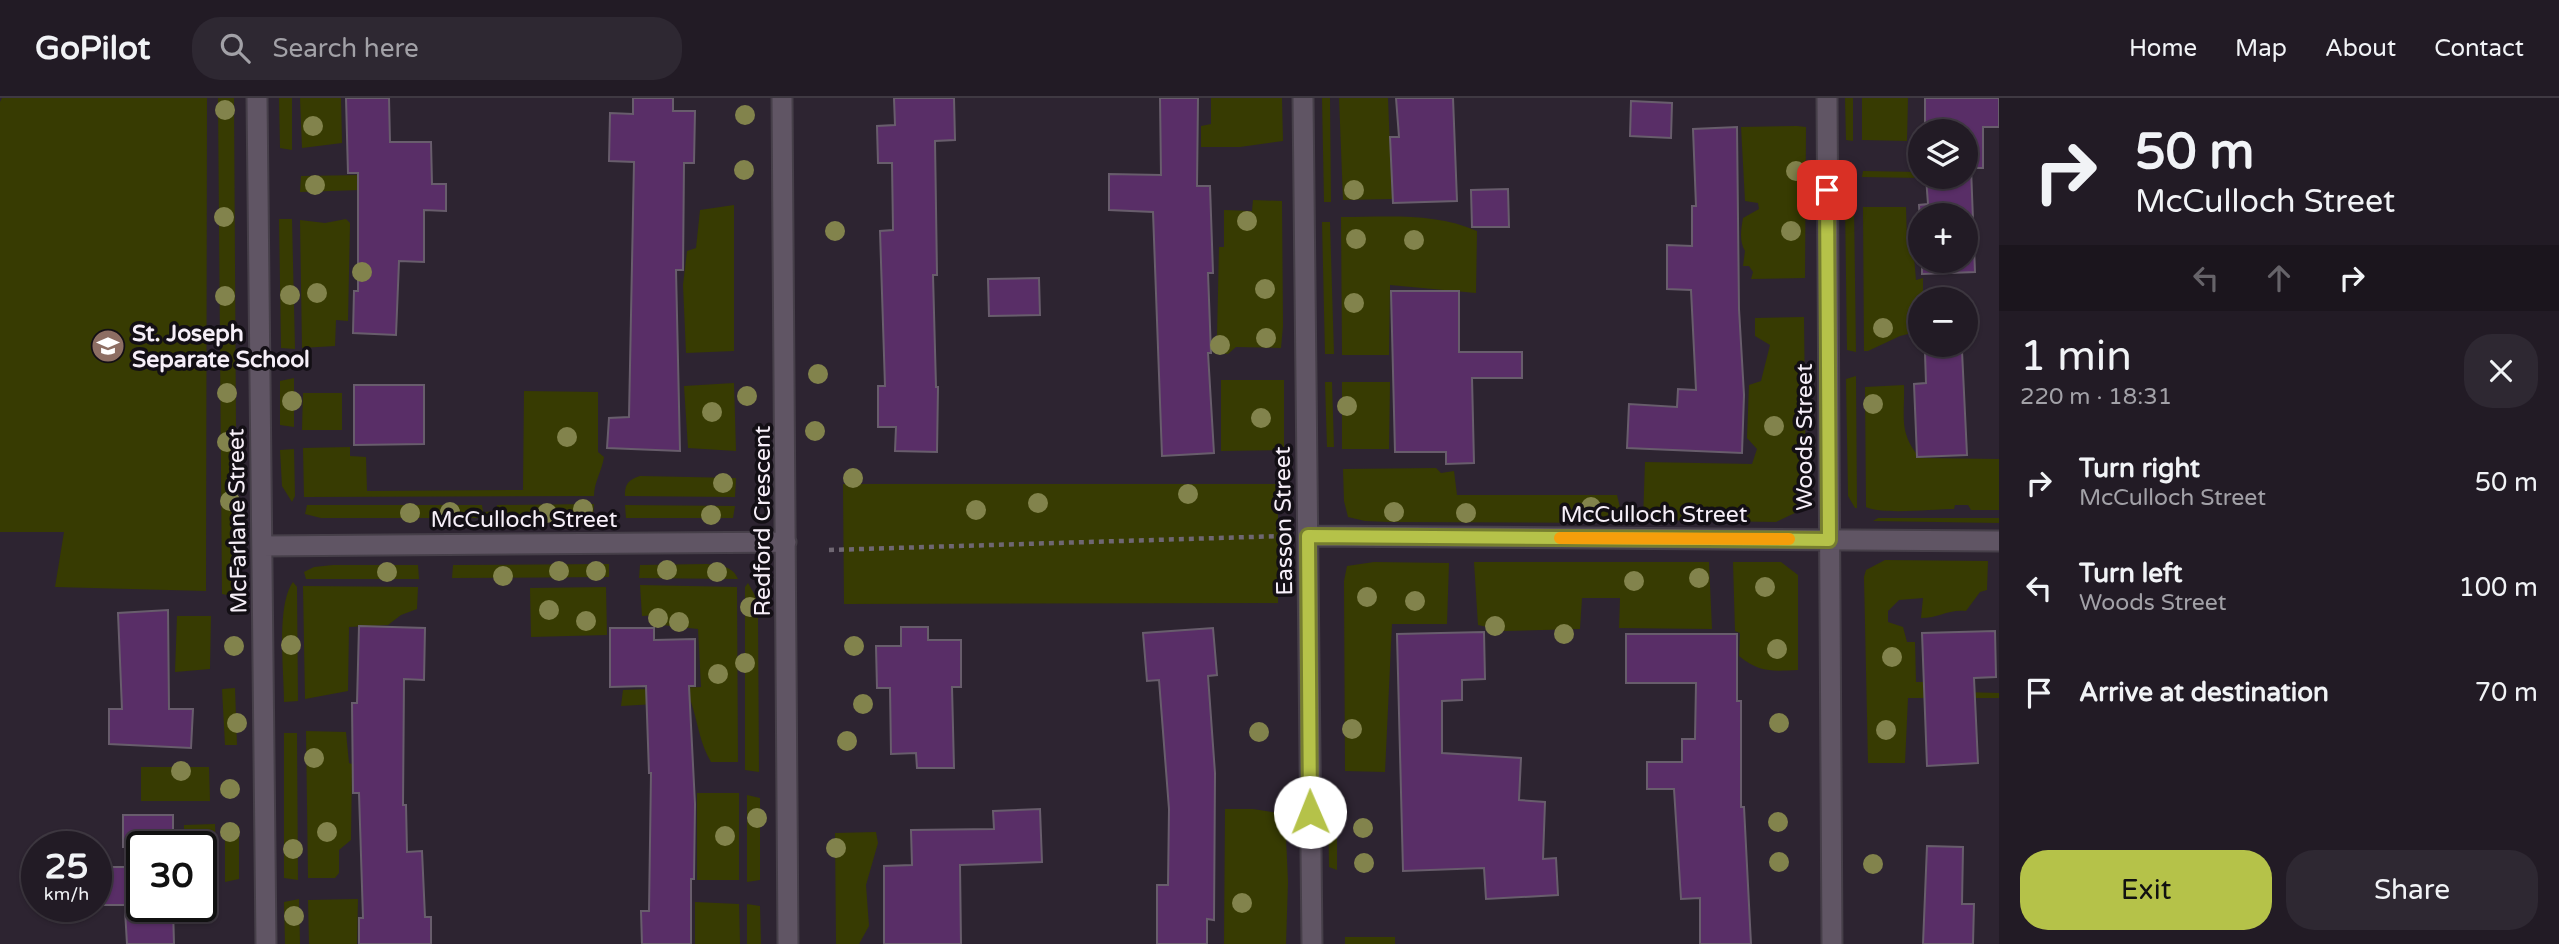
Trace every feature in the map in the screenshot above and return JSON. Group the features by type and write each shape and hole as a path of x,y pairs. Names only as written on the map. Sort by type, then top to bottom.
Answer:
{"street":[{"name":"McFarlane Street","path":"257,98 266,944"},
{"name":"Redford Crescent","path":"782,98 788,944"},
{"name":"Easson Street","path":"1303,98 1312,944"},
{"name":"Woods Street","path":"1827,98 1832,944"},
{"name":"McCulloch Street","path":"1308,536 1999,541"},
{"name":"McCulloch Street","path":"262,545 786,542"}],"path":[{"path":"829,550 1308,536"}],"green space":[{"name":"St. Joseph Separate School","path":"2,98 207,98 206,591 55,587 64,532 0,532"},
{"path":"218,98 234,98 237,597 222,594"},
{"path":"279,98 292,98 292,150 280,148"},
{"path":"300,98 341,98 342,143 302,148"},
{"path":"1211,98 1282,98 1283,141 1240,147 1201,147 1201,126 1211,124"},
{"path":"1322,98 1330,98 1331,202 1324,202"},
{"path":"1339,98 1388,98 1392,199 1343,200"},
{"path":"1845,98 1853,98 1853,141 1846,140"},
{"path":"1862,98 1908,98 1907,141 1862,140"},
{"path":"1741,127 1806,127 1805,278 1751,279 1753,272 1749,266 1743,266 1745,251 1741,239 1742,226 1743,218 1759,209 1758,203 1745,201"},
{"path":"1863,171 1908,172 1908,178 1862,177"},
{"path":"363,175 391,189 300,192 301,176"},
{"path":"1253,200 1282,201 1281,348 1236,347 1228,354 1219,353 1214,347 1217,336 1219,247 1224,247 1224,210 1252,211"},
{"path":"1845,203 1852,203 1854,206 1856,352 1847,350"},
{"path":"734,205 734,351 686,353 683,285 687,251 696,248 700,210"},
{"path":"1863,207 1906,207 1908,273 1915,273 1916,280 1923,278 1923,287 1908,287 1908,334 1864,351"},
{"path":"1341,217 1427,218 1477,231 1476,293 1390,285 1389,355 1342,355"},
{"path":"279,219 292,219 295,349 281,348"},
{"path":"346,219 350,223 348,321 336,320 335,346 302,348 300,220 325,223"},
{"path":"1322,222 1330,222 1334,354 1325,354"},
{"path":"1804,317 1806,499 1797,512 1776,522 1643,520 1645,462 1752,464 1757,449 1747,438 1749,385 1761,381 1770,345 1755,336 1755,318"},
{"path":"1856,376 1855,508 1848,496 1846,379"},
{"path":"294,378 294,427 280,425 280,381"},
{"path":"1221,380 1284,380 1284,450 1221,451"},
{"path":"1325,382 1332,382 1334,447 1327,447"},
{"path":"1342,382 1390,382 1389,449 1342,449"},
{"path":"734,383 736,451 688,448 684,386"},
{"path":"1904,385 1906,432 1913,449 1920,458 1999,459 1999,510 1971,510 1968,505 1955,505 1954,509 1908,511 1884,511 1866,507 1865,387"},
{"path":"524,391 598,392 598,452 604,457 594,496 304,497 303,448 350,447 350,456 366,457 367,491 523,490"},
{"path":"303,393 342,393 342,430 302,430"},
{"path":"294,449 295,496 292,502 282,486 280,450"},
{"path":"1436,468 1441,473 1454,471 1457,495 1617,495 1622,516 1616,523 1388,522 1348,517 1344,501 1343,469"},
{"path":"640,476 736,478 735,497 625,496 628,483"},
{"path":"843,484 1278,484 1278,603 844,604"},
{"path":"594,504 593,518 321,518 305,514 307,505 482,505 483,512 496,511 497,505"},
{"path":"625,505 735,506 733,518 626,518"},
{"path":"1878,518 1999,518 1999,523 1873,521"},
{"path":"1885,560 1988,561 1987,590 1980,592 1966,611 1921,618 1923,598 1899,600 1888,611 1888,622 1903,627 1907,642 1915,642 1916,682 1959,682 1962,692 1999,693 1999,698 1908,698 1905,763 1868,763 1864,577 1866,570"},
{"path":"1374,562 1449,563 1447,624 1392,624 1385,772 1345,771 1344,581 1347,566"},
{"path":"1474,562 1709,562 1712,629 1619,628 1620,598 1582,598 1580,629 1505,631 1478,625"},
{"path":"1733,562 1781,562 1798,575 1798,670 1767,670 1753,666 1739,656 1740,633 1735,631"},
{"path":"609,564 609,577 452,578 453,565"},
{"path":"707,564 729,569 738,579 639,578 640,565"},
{"path":"418,565 419,579 306,579 304,572 314,567"},
{"path":"293,582 297,587 298,701 284,702 284,606"},
{"path":"748,583 757,599 758,614 759,772 745,770 745,587"},
{"path":"640,585 737,587 738,762 711,762 691,702 621,706 623,690 701,687 698,629 662,625 659,615 642,616"},
{"path":"303,586 418,587 417,609 401,615 388,625 349,627 348,691 305,699"},
{"path":"606,587 607,635 531,637 530,588"},
{"path":"177,616 211,616 210,669 175,672"},
{"path":"235,688 237,745 225,745 222,689"},
{"path":"306,731 346,732 349,763 352,764 351,840 339,850 339,873 335,878 308,878"},
{"path":"284,733 297,733 298,880 284,878"},
{"path":"141,767 209,767 210,801 141,801"},
{"path":"697,793 739,793 739,880 697,880"},
{"path":"747,795 760,798 760,880 747,882"},
{"path":"1337,796 1337,870 1329,867 1328,802"},
{"path":"1225,809 1253,809 1285,814 1288,882 1286,944 1224,944"},
{"path":"215,824 215,831 184,831 184,825"},
{"path":"225,825 239,826 239,879 225,882"},
{"path":"876,832 878,843 866,885 869,926 859,944 836,944 835,833"},
{"path":"299,899 300,944 285,944 284,902"},
{"path":"358,899 357,944 309,944 308,900"},
{"path":"695,902 739,904 740,944 695,944"},
{"path":"747,904 760,906 761,944 747,944"},
{"path":"1345,937 1395,937 1395,944 1345,944"}],"building":[{"path":"346,98 389,98 390,142 431,142 432,184 446,184 446,211 424,210 424,262 399,261 396,335 353,333 354,291 358,291 358,173 348,173"},
{"path":"633,98 673,98 673,111 695,111 694,163 684,163 683,270 676,270 680,451 607,448 609,418 629,417 634,162 609,161 610,113 633,114"},
{"path":"894,98 954,98 955,140 935,141 937,275 933,275 938,387 937,452 895,451 896,427 878,427 878,386 885,386 880,231 893,230 892,163 878,163 877,126 895,125"},
{"path":"1160,98 1198,98 1197,186 1210,186 1213,273 1208,273 1211,353 1208,353 1214,453 1162,456 1153,212 1109,210 1109,174 1161,175"},
{"path":"1396,98 1453,98 1457,201 1393,203 1390,137 1399,137"},
{"path":"1925,98 1999,98 1999,127 1983,127 1983,168 1978,168 1978,119 1925,119"},
{"path":"1631,101 1672,103 1671,138 1630,136"},
{"path":"1737,127 1739,309 1744,395 1742,453 1627,448 1629,404 1677,407 1678,389 1696,390 1691,290 1667,289 1667,245 1692,246 1692,206 1696,206 1693,129"},
{"path":"1508,189 1509,227 1472,227 1471,190"},
{"path":"1927,189 1972,189 1972,203 1928,203"},
{"path":"1039,278 1040,315 989,316 988,279"},
{"path":"1391,291 1459,291 1459,352 1522,352 1522,378 1472,378 1474,463 1446,464 1446,452 1395,452"},
{"path":"1925,357 1962,357 1967,455 1917,457 1914,384 1926,383"},
{"path":"354,385 424,385 424,444 354,445"},
{"path":"168,610 169,709 193,709 191,748 109,744 109,709 122,709 118,613"},
{"path":"359,626 425,628 424,680 404,679 403,805 406,805 407,852 422,851 425,917 431,917 431,944 359,944 359,918 363,918 359,793 353,793 352,703 357,703"},
{"path":"901,627 928,627 928,640 961,640 961,687 952,687 954,768 917,768 916,753 891,754 890,688 877,688 876,646 901,646"},
{"path":"610,628 654,628 654,640 695,639 695,686 689,686 695,804 691,944 642,944 641,911 649,911 651,773 646,686 610,687"},
{"path":"1213,628 1217,675 1208,676 1215,773 1214,920 1207,919 1207,944 1157,944 1157,885 1168,885 1169,809 1159,680 1147,681 1143,633"},
{"path":"1995,631 1996,677 1974,678 1978,763 1927,766 1922,633"},
{"path":"1484,632 1485,679 1462,680 1462,700 1442,701 1442,753 1521,758 1519,800 1545,802 1543,859 1556,858 1558,895 1486,899 1484,868 1403,871 1397,634"},
{"path":"1626,634 1737,634 1737,701 1741,701 1741,807 1744,807 1751,944 1700,944 1700,898 1681,899 1674,789 1647,789 1647,762 1682,762 1682,739 1695,739 1696,683 1626,683"},
{"path":"1040,809 1042,862 960,865 961,944 884,944 884,866 912,865 911,830 994,829 993,811"},
{"path":"123,815 173,815 173,831 126,831 126,847 123,847"},
{"path":"1927,846 1963,847 1962,904 1974,904 1973,944 1923,944"},
{"path":"112,867 126,867 126,905 112,905"},
{"path":"125,910 126,922 173,922 174,944 127,944"}],"slow traffic":[{"path":"1560,538 1789,539"}],"place":[{"name":"St. Joseph Separate School","path":"108,346"}],"route":[{"path":"1310,812 1308,536 1829,540 1827,190"}]}
